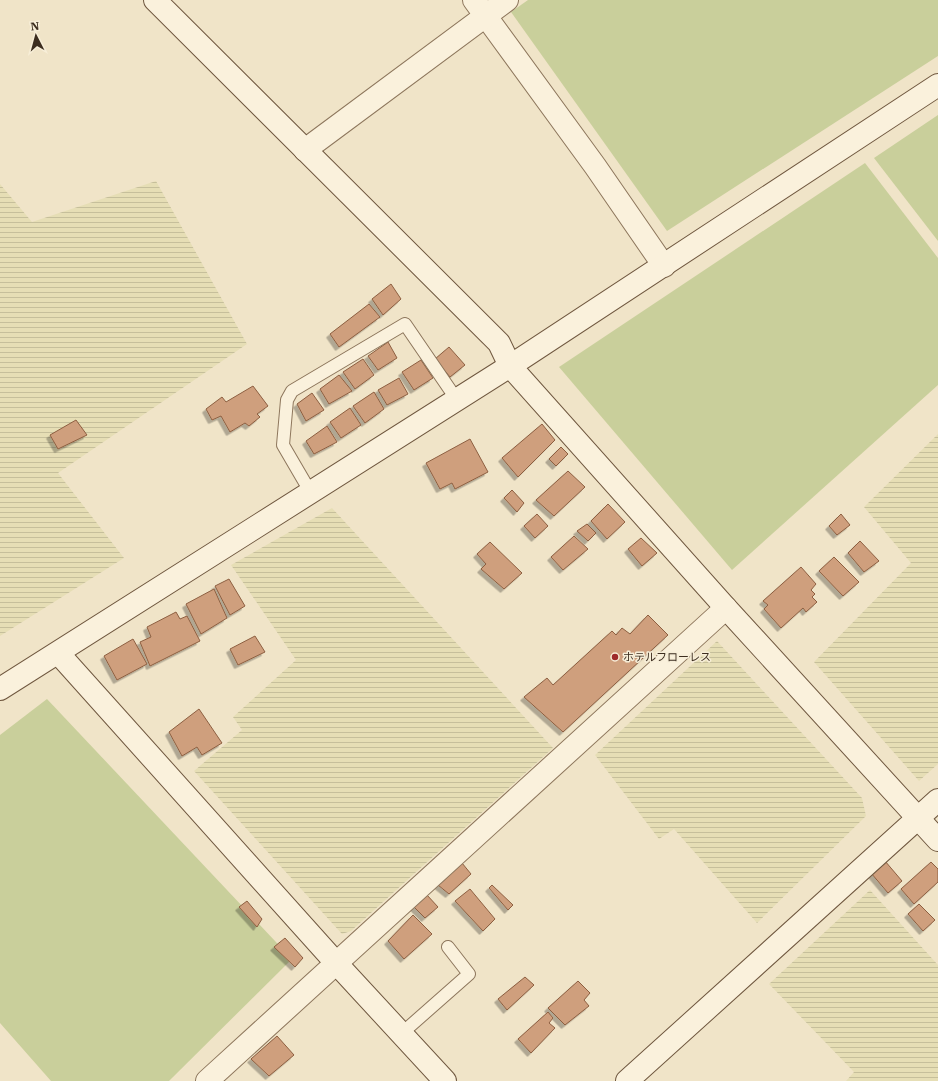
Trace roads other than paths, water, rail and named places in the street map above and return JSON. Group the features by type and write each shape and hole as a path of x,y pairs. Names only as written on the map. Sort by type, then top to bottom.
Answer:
{"street":[{"path":"155,0 499,343 510,366 726,608 938,840"},
{"path":"305,150 479,8 507,0"},
{"path":"479,8 595,166 664,266"},
{"path":"0,689 59,654 510,366 938,85"},
{"path":"207,1081 726,608"},
{"path":"59,654 337,964 445,1081"},
{"path":"627,1081 938,800"}],"lane":[{"path":"311,493 283,444 287,400 292,391 406,324 456,400"},
{"path":"401,1034 469,974 448,947"}],"place":[{"name":"ホテルフローレス","path":"615,657"}]}
